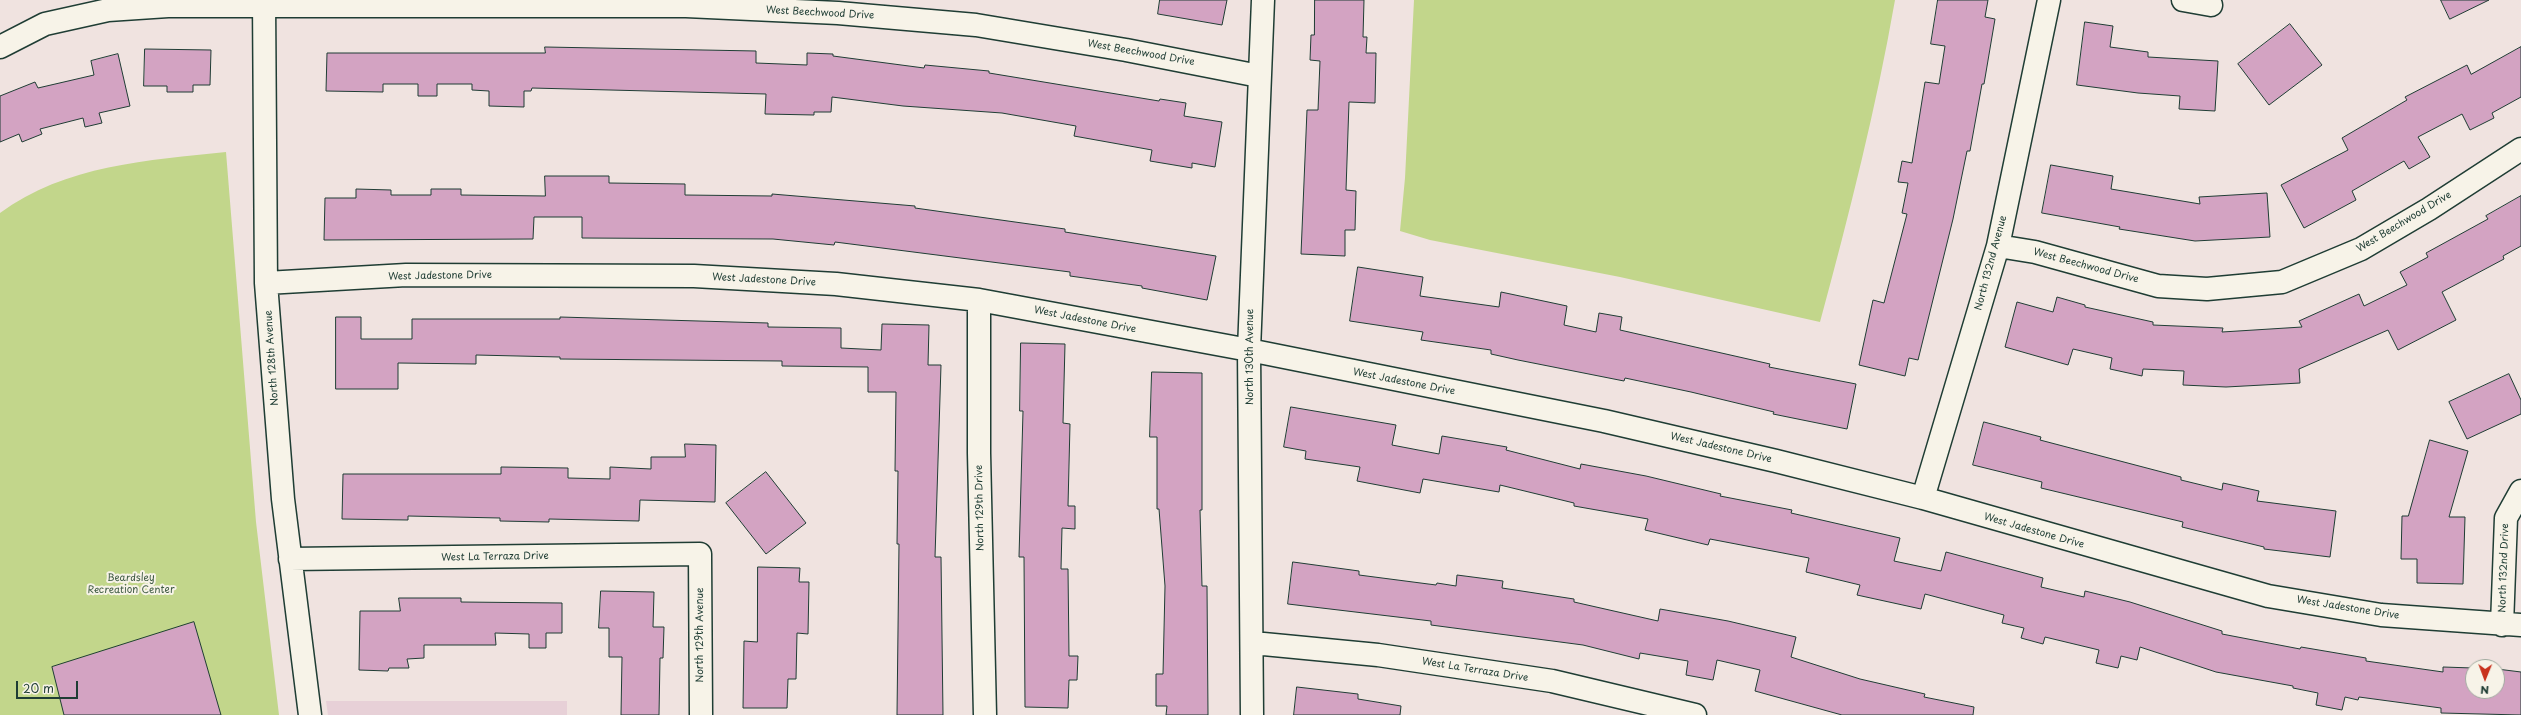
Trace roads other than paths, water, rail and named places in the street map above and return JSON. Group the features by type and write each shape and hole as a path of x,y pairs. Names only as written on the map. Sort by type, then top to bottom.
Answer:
{"street":[{"name":"North 130th Avenue","path":"1252,715 1253,643 1249,350 1263,0"},
{"name":"North 132nd Avenue","path":"1923,498 1998,246 2049,0"},
{"path":"2183,0 2211,5"},
{"name":"West Beechwood Drive","path":"0,47 45,24 108,10 168,6 264,3 686,6 838,13 976,25 1126,50 1259,76"},
{"name":"North 128th Avenue","path":"264,3 266,283 283,499 310,715"},
{"name":"West Beechwood Drive","path":"1998,246 2035,252 2158,286 2207,289 2282,282 2361,249 2429,209 2521,149"},
{"name":"West Jadestone Drive","path":"266,283 406,275 694,276 836,284 979,300 1249,350 1604,421 1776,461 1923,498 2268,596 2381,615 2512,625"},
{"name":"North 129th Drive","path":"979,300 979,453 985,715"},
{"name":"North 132nd Drive","path":"2512,625 2506,518 2521,491"},
{"name":"West La Terraza Drive","path":"290,559 700,554"},
{"name":"North 129th Avenue","path":"700,554 700,715"},
{"name":"West La Terraza Drive","path":"1253,643 1378,655 1552,681 1695,715"}],"park label":[{"name":"Beardsley Recreation Center","path":"131,584"}]}
